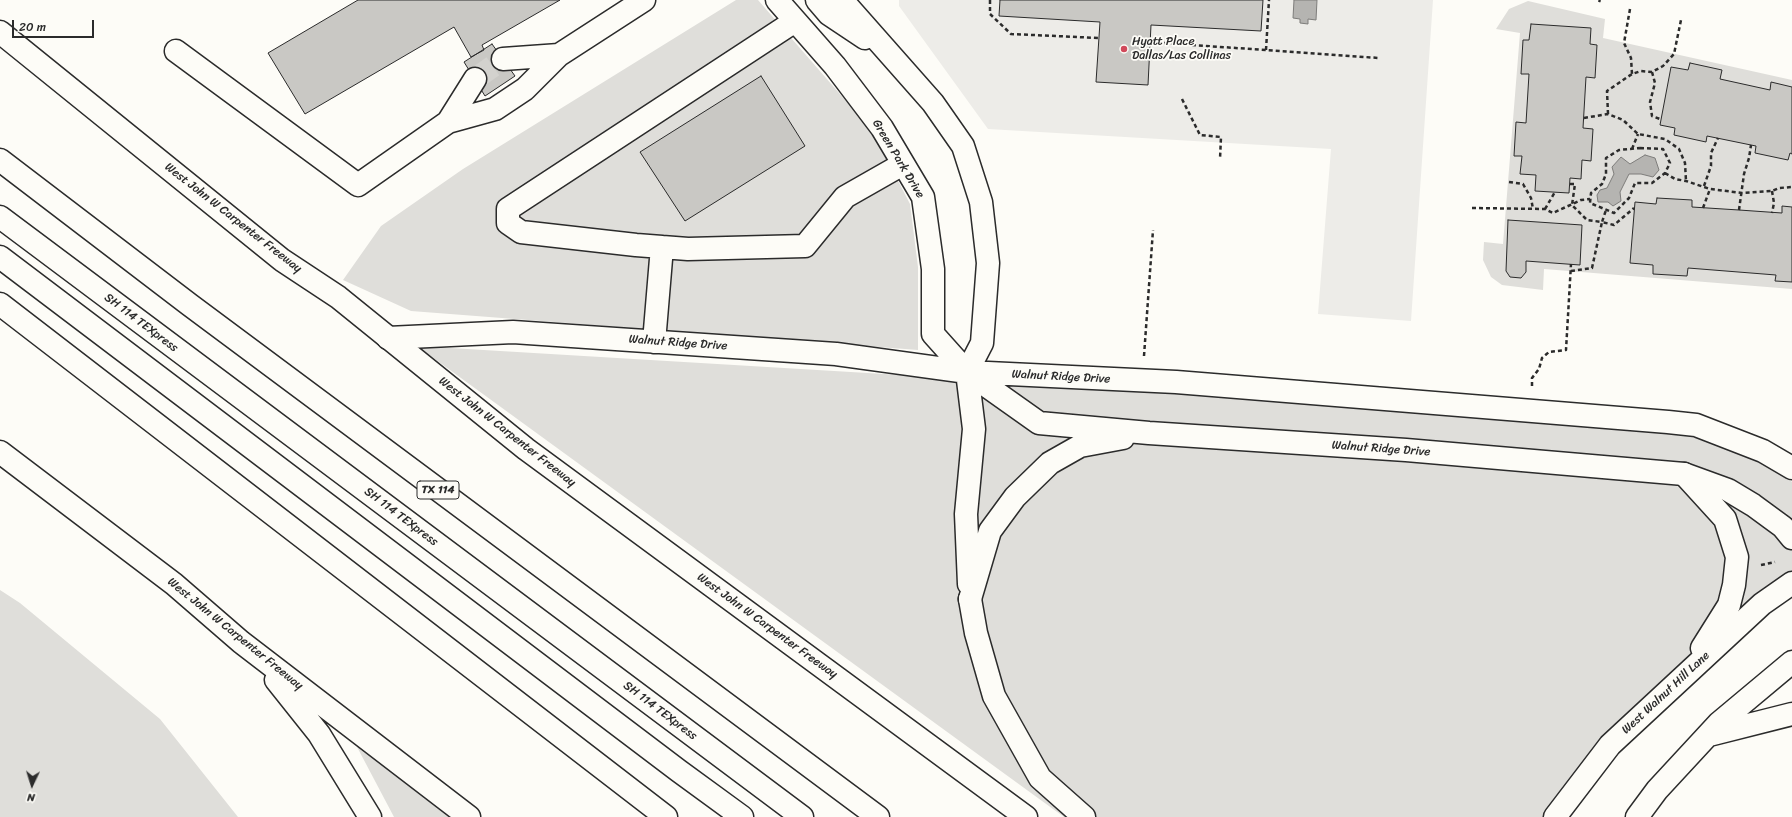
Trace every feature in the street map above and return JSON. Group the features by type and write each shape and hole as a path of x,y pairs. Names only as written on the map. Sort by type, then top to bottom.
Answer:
{"main road":[{"path":"176,51 358,185 448,122 494,109 525,89 559,55 644,0"},
{"name":"Green Park Drive","path":"777,0 840,72 882,128 923,197 933,269 933,334 967,372"},
{"path":"817,0 829,14 890,54"},
{"path":"842,0 932,103 963,146 981,202 988,271 982,343 967,372 974,429 966,514 970,599 976,633 994,696 1040,778 1084,817"},
{"path":"795,21 508,209 508,223 521,232 662,247 688,249 805,246 845,197 903,164"},
{"name":"West John W Carpenter Freeway","path":"0,32 282,260 338,297 526,449 1026,817"},
{"path":"503,59 559,55"},
{"path":"448,122 475,79"},
{"name":"TX 114","path":"0,160 196,309 878,817"},
{"name":"SH 114 TEXpress","path":"0,217 802,817"},
{"path":"654,342 662,247"},
{"path":"0,257 634,737 742,817"},
{"path":"0,304 666,817"},
{"name":"Walnut Ridge Drive","path":"388,338 513,332 836,354 967,372 1176,382 1675,423 1696,425 1763,451 1792,468"},
{"name":"Walnut Ridge Drive","path":"967,372 1039,423 1149,433 1406,450 1684,474 1735,494 1783,527 1792,538"},
{"path":"970,599 990,531 1015,497 1050,463 1080,446 1149,433"},
{"name":"West John W Carpenter Freeway","path":"0,452 174,584 241,642 469,817"},
{"path":"1684,474 1725,519 1737,557 1734,585 1729,604 1686,674"},
{"name":"West Walnut Hill Lane","path":"1555,817 1610,745 1762,604 1792,583"},
{"path":"241,642 276,680 319,734 370,817"},
{"path":"1637,817 1657,790 1719,723 1792,662"},
{"path":"1709,735 1792,714"}],"path":[{"path":"990,0 990,14 1011,34 1099,38"},
{"path":"1266,50 1269,0"},
{"path":"1630,9 1624,43 1631,58 1632,74"},
{"path":"1608,114 1607,90 1632,74 1641,71 1652,72 1663,66 1674,54 1681,20"},
{"path":"1150,42 1379,58"},
{"path":"1652,72 1655,83 1650,102 1652,116 1660,119"},
{"path":"1182,99 1200,135 1221,137 1220,159"},
{"path":"1584,118 1608,114 1623,120 1638,134 1665,139 1679,149 1685,163 1686,181"},
{"path":"1632,149 1638,134"},
{"path":"1704,186 1711,166 1711,153 1718,138"},
{"path":"1739,210 1744,174 1752,145"},
{"path":"1632,149 1663,149 1670,163 1665,173 1652,183 1635,183 1629,198 1614,213 1590,203 1591,193 1602,184 1606,174 1606,158 1619,150 1632,149"},
{"path":"1665,173 1675,179 1704,186 1710,189 1742,193 1772,191 1779,188 1792,187"},
{"path":"1509,182 1523,184 1531,198 1533,210"},
{"path":"1570,184 1575,184 1572,205"},
{"path":"1703,208 1710,189"},
{"path":"1772,191 1774,203 1772,213"},
{"path":"1545,209 1555,192"},
{"path":"1472,208 1545,209 1553,213 1581,200 1590,199"},
{"path":"1572,205 1587,220 1614,225 1634,208"},
{"path":"1571,271 1592,268 1606,210"},
{"path":"1144,358 1153,230"},
{"path":"1531,391 1532,378 1539,369 1542,358 1549,352 1566,350 1571,264"},
{"path":"1754,565 1773,563 1778,559"}],"shaded area":[{"path":"736,0 758,0 873,132 910,204 918,267 918,350 411,311 343,280 381,226 463,169"},
{"path":"899,0 1433,0 1411,321 1318,314 1331,149 988,129 899,6"},
{"path":"1294,0 1317,0 1316,20 1308,19 1308,24 1300,23 1300,19 1293,18"},
{"path":"1528,1 1605,19 1603,38 1792,80 1792,289 1544,269 1543,290 1502,285 1491,277 1483,260 1484,242 1503,244 1520,33 1496,29 1509,9"},
{"path":"1645,155 1655,158 1659,170 1653,177 1641,174 1629,174 1620,192 1621,201 1613,206 1608,202 1598,202 1597,195 1600,190 1607,188 1614,174 1612,167 1621,157 1630,164"},
{"path":"417,346 1001,381 1679,426 1782,472 1792,482 1792,575 1745,603 1549,817 1064,817"},
{"path":"0,590 20,603 160,719 238,817 0,817"},
{"path":"356,745 450,817 394,817"}],"building":[{"path":"358,0 560,0 482,45 484,50 471,57 454,27 305,114 268,53"},
{"name":"Hyatt Place Dallas/Las Collinas","path":"1000,0 1263,0 1261,31 1151,25 1148,85 1096,82 1100,22 999,16"},
{"path":"1531,24 1591,28 1590,44 1597,45 1595,78 1586,77 1583,128 1593,129 1591,161 1582,160 1581,179 1570,178 1569,193 1535,191 1536,175 1520,174 1522,156 1514,156 1516,122 1526,123 1529,74 1521,74 1523,40 1529,40"},
{"path":"492,44 515,76 485,96 464,62"},
{"path":"1690,63 1722,70 1720,79 1770,90 1771,82 1792,87 1792,154 1790,153 1788,160 1755,153 1756,146 1707,136 1706,142 1674,135 1675,128 1660,125 1671,67 1688,70"},
{"path":"761,76 805,146 685,221 640,152"},
{"path":"1657,198 1692,200 1692,207 1782,213 1782,206 1792,207 1792,282 1775,281 1776,275 1688,268 1687,276 1653,274 1653,265 1630,263 1635,202 1656,204"},
{"path":"1508,220 1582,225 1580,265 1526,261 1526,272 1521,278 1510,277 1506,271"}],"tunnel":[{"path":"475,79 503,59"}],"place":[{"name":"Hyatt Place Dallas/Las Collinas","path":"1124,49"}]}
